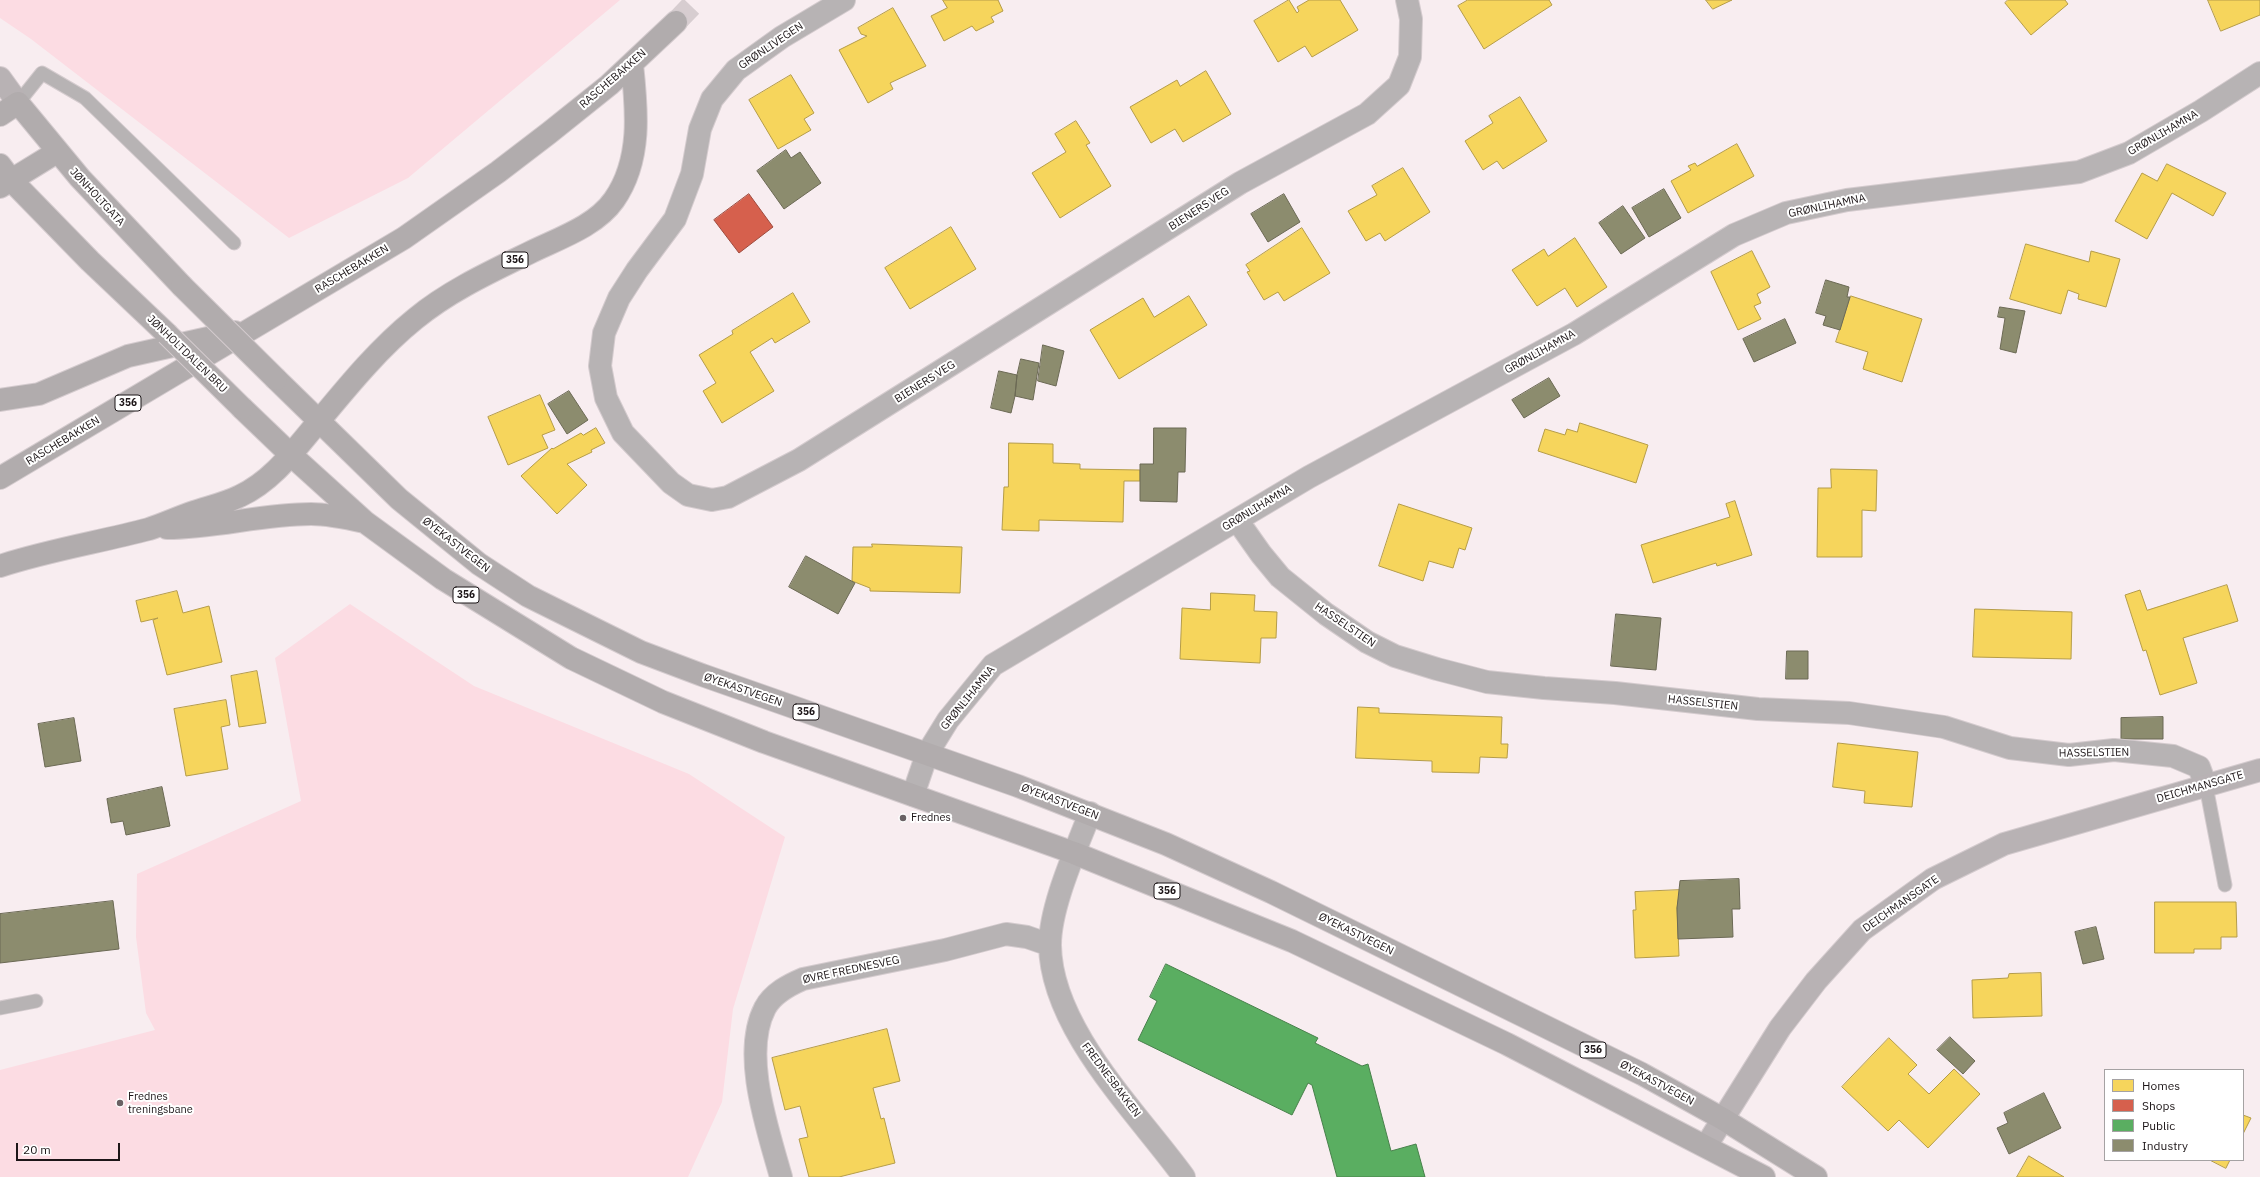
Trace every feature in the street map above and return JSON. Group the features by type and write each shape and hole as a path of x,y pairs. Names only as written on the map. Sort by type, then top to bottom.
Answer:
{"main road":[{"name":"RASCHEBAKKEN","path":"0,478 404,238 456,203 550,133 632,64 676,22"},
{"name":"356","path":"0,566 86,542 150,528 239,497 257,487 291,455 376,356 415,318 452,293 488,273 594,219 613,202 625,181 632,158 636,134 636,103 632,64"},
{"name":"JØNHOLTGATA","path":"18,103 57,152 182,286 319,421"},
{"path":"0,115 18,103"},
{"name":"356","path":"4,178 57,152"},
{"name":"JØNHOLTDALEN BRU","path":"4,178 291,455"},
{"name":"356","path":"0,400 39,394 128,356 255,327"},
{"name":"ØYEKASTVEGEN","path":"319,421 398,500 479,564 528,596 641,652 1090,813 1166,844 1271,892 1642,1074 1723,1119 1816,1177"},
{"name":"356","path":"291,455 365,522 443,580 508,622 571,658 663,702 764,742 1074,853 1292,941 1507,1044 1764,1177"},
{"name":"356","path":"150,528 185,528 310,514 333,515 365,522"}],"street":[{"name":"GRØNLIVEGEN","path":"692,174 700,129 712,99 736,70 782,37 844,0"},
{"name":"BIENERS VEG","path":"692,174 675,220 637,270 619,298 604,333 600,366 606,398 623,433 671,483 688,495 712,500 728,497 799,460 1240,183 1367,114 1398,85 1410,57 1411,19 1407,0"},
{"name":"GRØNLIHAMNA","path":"913,796 927,754 948,720 993,665 1310,477 1574,334 1734,235 1786,213 1847,200 2079,172 2129,153 2201,111 2260,73"},
{"path":"0,78 18,103"},
{"name":"HASSELSTIEN","path":"1237,520 1261,554 1280,577 1326,614 1367,642 1395,656 1437,669 1487,682 1614,693 1758,709 1849,713 1944,727 2010,748 2069,756 2114,750 2174,756 2199,767 2206,786"},
{"name":"DEICHMANSGATE","path":"1706,1146 1780,1028 1816,981 1862,930 1933,879 2004,844 2260,770"},
{"name":"FREDNESBAKKEN","path":"1090,813 1074,853 1054,917 1050,945 1054,980 1070,1022 1084,1045 1184,1177"},
{"name":"ØVRE FREDNESVEG","path":"781,1177 764,1112 756,1064 756,1035 765,1008 774,996 788,986 803,979 945,950 1006,934 1027,937 1050,945"}],"lane":[{"path":"18,103 42,73 85,98 234,243"},
{"path":"2206,786 2225,885"},
{"path":"0,1008 36,1001"}],"shaded area":[{"path":"0,0 620,0 408,178 289,238 31,39 0,18"},
{"path":"350,604 474,686 689,774 785,837 733,1009 722,1102 688,1177 0,1177 0,1070 155,1030 146,1013 136,937 137,874 301,801 275,658"}],"building: Homes":[{"path":"943,0 998,0 1003,11 991,17 994,22 976,31 972,26 944,41 931,16 947,8"},
{"path":"1289,0 1297,13 1299,11 1297,7 1309,0 1340,0 1358,30 1312,57 1305,46 1278,62 1254,21"},
{"path":"1468,0 1549,0 1552,5 1484,49 1458,6"},
{"path":"1706,0 1732,0 1713,9"},
{"path":"2008,0 2065,0 2068,4 2031,35 2005,3"},
{"path":"2208,0 2260,0 2260,15 2221,31"},
{"path":"893,8 926,66 890,83 893,89 868,103 839,50 867,36 861,34 858,28"},
{"path":"1206,71 1231,114 1183,142 1175,129 1151,143 1130,107 1177,80 1180,86"},
{"path":"791,75 814,113 804,119 811,130 778,149 749,100"},
{"path":"1520,97 1547,141 1503,169 1497,161 1483,170 1465,141 1493,123 1489,116"},
{"path":"1076,121 1090,143 1086,145 1111,186 1060,218 1032,173 1066,152 1055,134"},
{"path":"1737,144 1754,176 1688,213 1671,181 1691,170 1688,166 1695,163 1697,166"},
{"path":"2167,164 2226,193 2213,216 2172,193 2147,239 2115,221 2142,173 2157,181"},
{"path":"1403,168 1430,212 1385,241 1380,233 1366,241 1348,211 1377,195 1372,186"},
{"path":"951,227 976,269 910,309 885,268"},
{"path":"1302,228 1330,273 1284,301 1278,292 1264,300 1247,272 1250,271 1246,265"},
{"path":"1575,238 1607,287 1577,307 1565,288 1537,306 1512,270 1544,249 1548,256"},
{"path":"2026,244 2089,262 2091,251 2120,259 2106,307 2078,299 2079,294 2068,290 2061,314 2010,299"},
{"path":"1752,251 1770,287 1757,294 1761,303 1754,306 1761,319 1738,330 1711,272"},
{"path":"793,293 810,322 775,343 772,338 750,352 774,391 722,423 703,391 716,383 699,355 733,334 732,331"},
{"path":"1189,296 1207,325 1119,379 1090,330 1143,298 1154,317"},
{"path":"1851,296 1922,319 1902,382 1863,369 1868,352 1836,342"},
{"path":"540,395 555,430 542,435 548,448 508,465 488,417"},
{"path":"1580,423 1648,445 1636,483 1538,451 1545,429 1565,435 1567,429 1577,432"},
{"path":"596,428 605,443 591,450 592,452 567,464 587,485 557,514 521,476 552,448 553,449 581,433 583,435"},
{"path":"1009,443 1053,444 1053,463 1080,464 1080,469 1140,470 1140,481 1124,481 1123,522 1039,520 1039,531 1002,530 1004,487 1008,487"},
{"path":"1831,469 1877,470 1876,511 1862,510 1862,557 1817,557 1818,488 1831,488"},
{"path":"1735,501 1752,555 1717,566 1716,563 1653,583 1641,545 1730,517 1726,504"},
{"path":"1399,504 1472,528 1465,550 1459,548 1453,568 1429,561 1423,581 1379,566"},
{"path":"872,544 962,547 960,593 870,591 870,588 852,581 853,547 872,547"},
{"path":"2227,585 2238,621 2183,638 2197,683 2160,695 2146,650 2143,651 2125,595 2140,590 2147,610"},
{"path":"177,591 183,613 209,606 222,662 167,675 153,620 158,618 141,622 136,601"},
{"path":"1211,593 1255,595 1254,611 1277,612 1276,638 1261,638 1260,663 1180,659 1182,608 1210,610"},
{"path":"1975,609 2072,612 2071,659 1973,657"},
{"path":"257,671 266,723 239,727 231,676"},
{"path":"226,700 230,725 221,727 228,769 186,776 174,709"},
{"path":"1358,707 1379,708 1379,713 1502,717 1501,744 1508,744 1507,758 1480,757 1479,773 1432,772 1432,761 1356,758"},
{"path":"1838,743 1918,752 1912,807 1864,803 1865,791 1833,787"},
{"path":"1680,890 1677,908 1679,956 1635,958 1633,910 1636,910 1635,892"},
{"path":"2155,902 2236,902 2237,937 2221,937 2221,949 2194,949 2194,953 2155,953"},
{"path":"2041,973 2042,1016 1973,1018 1972,980 2008,978 2009,974"},
{"path":"887,1029 900,1081 873,1088 881,1119 884,1118 895,1163 839,1177 809,1177 799,1139 808,1137 800,1106 785,1110 772,1058"},
{"path":"1889,1038 1917,1065 1908,1074 1929,1094 1954,1069 1980,1094 1928,1148 1899,1120 1888,1131 1842,1087"},
{"path":"2244,1115 2251,1118 2244,1132"},
{"path":"2029,1156 2064,1177 2017,1177"},
{"path":"2212,1161 2230,1161 2226,1168"}],"building: Shops":[{"path":"749,194 773,227 739,253 714,220"}],"building: Public":[{"path":"1166,964 1318,1038 1315,1043 1362,1066 1368,1064 1391,1151 1416,1144 1425,1177 1337,1177 1312,1085 1308,1083 1292,1115 1138,1040 1157,1001 1150,997"}],"building: Industry":[{"path":"786,150 791,158 800,152 821,183 784,209 757,171"},
{"path":"1664,189 1681,218 1649,237 1632,208"},
{"path":"1284,194 1300,222 1268,242 1251,214"},
{"path":"1623,206 1645,238 1621,254 1599,223"},
{"path":"1826,280 1849,287 1847,297 1850,297 1840,330 1823,325 1826,316 1816,313"},
{"path":"2000,307 2025,311 2016,353 2000,349 2005,318 1998,317"},
{"path":"1785,319 1796,343 1754,362 1743,339"},
{"path":"1043,345 1064,351 1056,386 1038,381"},
{"path":"1021,359 1039,363 1033,400 1015,396 1017,375"},
{"path":"999,371 1017,375 1015,396 1011,413 991,408"},
{"path":"1549,378 1560,396 1524,418 1512,400"},
{"path":"569,391 588,420 567,434 548,404"},
{"path":"1154,428 1186,428 1185,472 1178,472 1177,502 1140,501 1140,464 1153,464"},
{"path":"806,556 855,583 838,614 789,587"},
{"path":"1616,614 1661,618 1656,670 1611,666"},
{"path":"1787,651 1808,651 1808,679 1786,679"},
{"path":"2163,717 2163,739 2121,739 2121,718"},
{"path":"74,718 81,761 45,767 38,724"},
{"path":"162,787 170,826 126,835 123,821 111,823 107,799"},
{"path":"1739,879 1740,909 1732,909 1733,937 1678,939 1677,908 1680,881"},
{"path":"113,901 119,949 0,963 0,914"},
{"path":"2096,927 2104,959 2083,964 2075,932"},
{"path":"1950,1037 1975,1061 1963,1074 1937,1050"},
{"path":"2044,1093 2061,1128 2009,1154 1997,1128 2008,1123 2004,1113"}],"tunnel":[{"path":"676,22 697,0"}],"place":[{"name":"Frednes","path":"903,818"},
{"name":"Frednes treningsbane","path":"120,1103"}]}
